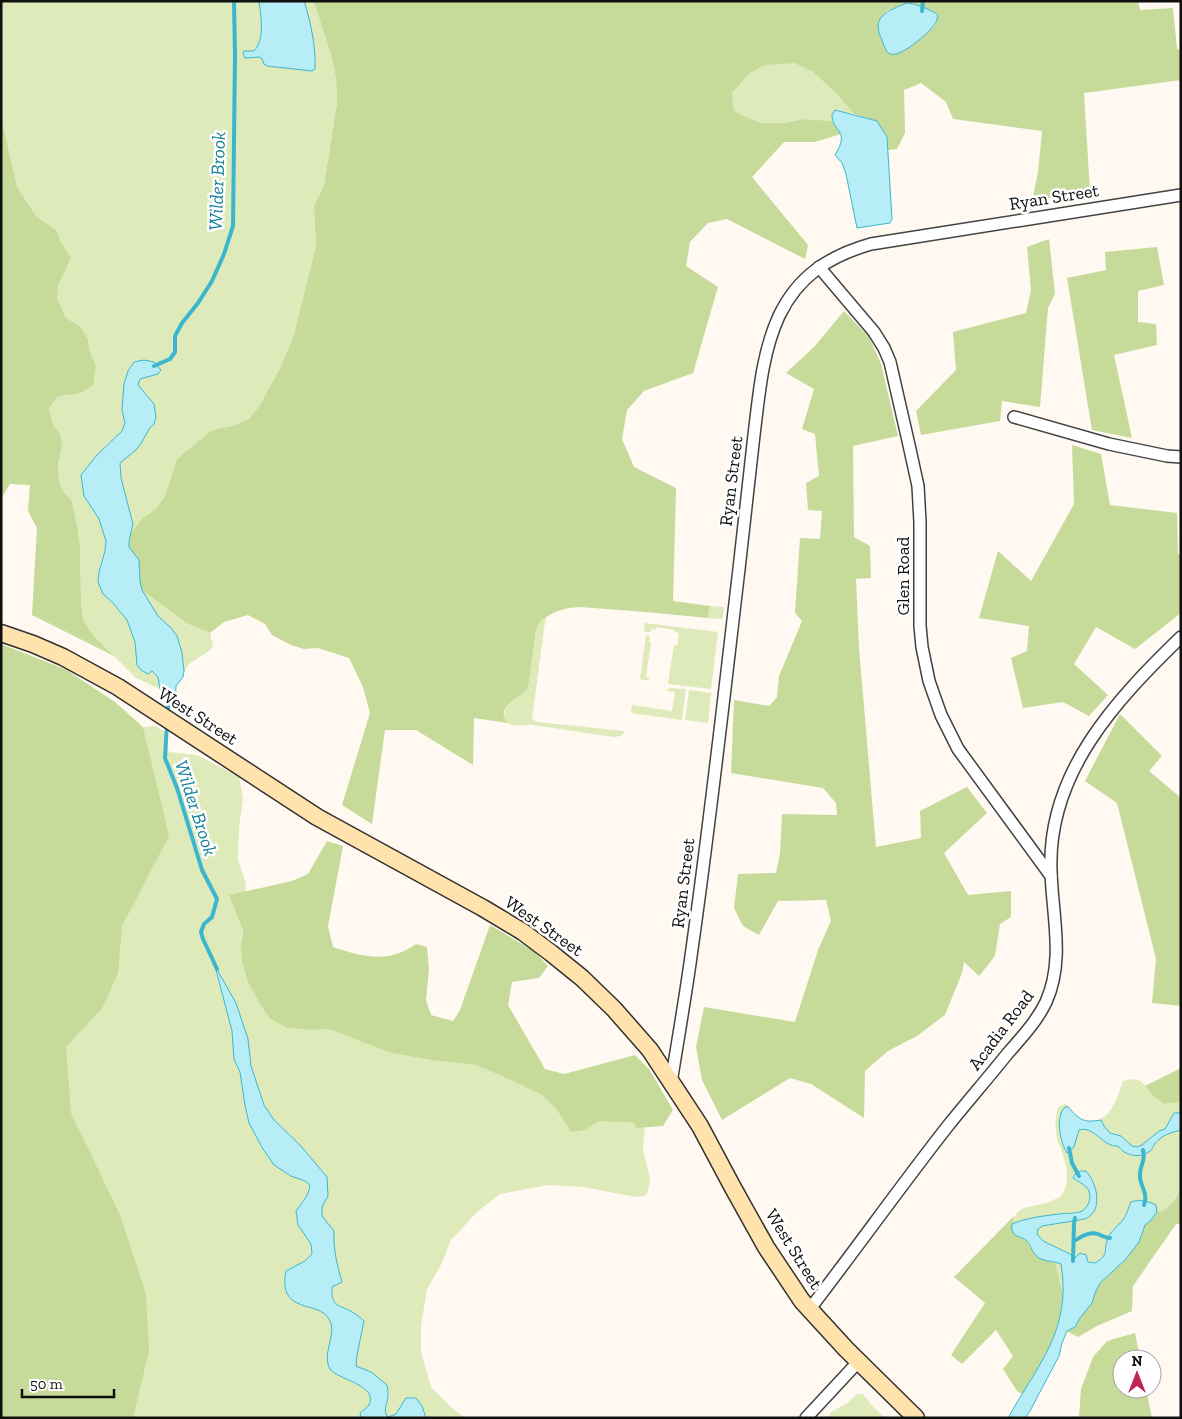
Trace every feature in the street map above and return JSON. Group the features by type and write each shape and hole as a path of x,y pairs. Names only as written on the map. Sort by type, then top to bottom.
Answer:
{"main road":[{"name":"West Street","path":"1,633 36,645 77,664 118,687 316,817 483,908 537,942 582,978 614,1009 650,1050 700,1126 766,1247 789,1283 810,1310 916,1418"}],"street":[{"name":"Ryan Street","path":"672,1083 694,940 759,397 773,331 784,306 799,286 818,267 841,254 871,244 1181,195"},
{"name":"Glen Road","path":"818,267 874,332 890,362 918,486 921,640 934,698 958,749 1051,876"},
{"path":"1014,416 1109,444 1167,456 1181,456"},
{"name":"Acadia Road","path":"810,1310 904,1183 1026,1031 1043,1007 1053,982 1056,962 1057,944 1051,857 1057,819 1064,793 1074,768 1116,705 1144,673 1181,637"},
{"path":"806,1418 859,1361"}],"green space":[{"path":"1,1 316,1 331,55 336,78 337,103 324,185 314,206 316,246 293,338 280,368 260,405 249,419 232,426 212,430 177,459 165,496 156,509 143,518 142,590 186,623 210,633 213,646 209,651 189,664 176,686 175,710 166,702 165,693 136,678 93,635 83,620 80,546 72,501 63,491 59,482 58,465 62,447 61,436 53,424 49,409 56,399 62,395 81,393 96,366 90,352 88,339 80,326 66,318 57,298 56,230 36,216 17,187 1,116"},
{"path":"314,1 1138,1 1140,10 1173,8 1177,49 1181,50 1181,80 1084,93 1090,192 1032,201 1038,172 1042,131 953,119 946,102 921,83 904,90 905,133 897,149 888,150 887,137 877,121 854,114 836,93 813,72 795,63 765,65 749,74 732,93 734,111 760,123 784,123 804,119 832,121 841,134 815,142 784,142 752,177 808,245 805,259 727,219 708,223 690,242 686,266 718,287 693,373 644,391 627,410 622,439 634,467 676,488 673,601 710,606 708,618 580,607 555,612 541,620 536,631 528,688 506,707 504,717 508,723 474,718 473,765 416,730 385,730 372,824 342,805 370,713 363,687 349,658 318,648 304,649 291,645 272,635 265,624 248,615 224,622 210,633 186,623 142,590 140,573 129,548 131,533 143,518 156,509 165,496 177,459 212,430 232,426 249,419 260,405 280,368 293,338 316,246 314,206 324,185 337,103 336,78 331,55","holes":["913,3 924,8 936,24 924,36 914,42 885,49 883,42 886,11"]},
{"path":"795,62 813,72 836,93 854,114 835,110 832,115 832,121 804,119 784,123 760,123 734,111 732,93 749,74 765,65"},
{"path":"1,116 17,187 36,216 56,230 71,258 58,285 57,298 66,318 80,326 88,339 90,352 96,366 93,385 84,391 59,397 49,409 53,424 61,436 62,447 58,465 59,482 63,491 72,501 77,526 80,546 83,620 93,635 114,656 32,615 37,528 28,511 30,485 10,484 1,499"},
{"path":"1049,239 1055,294 1048,308 1040,407 1002,401 1000,421 921,435 916,411 956,370 953,332 1026,313 1031,290 1027,247"},
{"path":"1157,247 1164,285 1138,291 1138,322 1156,324 1157,345 1114,355 1132,438 1092,430 1067,278 1106,270 1105,252"},
{"path":"844,311 869,337 881,364 898,436 853,446 854,537 870,546 871,578 856,579 859,648 876,847 921,838 920,811 967,787 987,813 944,853 968,895 1011,891 1011,917 1000,924 995,956 979,976 964,962 962,973 945,1015 917,1036 888,1051 865,1071 864,1118 811,1084 790,1078 722,1120 702,1080 696,1047 704,1007 795,1022 818,950 831,921 826,900 778,901 759,935 743,926 734,908 738,874 776,873 780,853 782,814 837,815 836,803 823,788 731,773 734,700 769,706 777,697 779,676 802,621 795,613 800,538 820,539 822,511 808,510 806,483 819,476 815,434 802,429 814,389 786,373 814,347"},
{"path":"1072,445 1101,454 1110,505 1177,513 1178,554 1181,555 1181,613 1135,649 1096,627 1074,664 1108,695 1089,716 1063,702 1023,708 1011,658 1027,651 1029,626 979,618 998,551 1031,581 1074,504"},
{"path":"710,606 724,607 723,618 708,618"},
{"path":"547,616 532,719 537,722 625,731 621,736 614,737 533,725 515,725 509,724 504,719 504,712 508,705 528,688 536,631 541,620"},
{"path":"645,623 718,632 711,689 668,684 674,645 677,645 679,633 674,632 674,630 656,627 655,630 651,629 651,632 644,632"},
{"path":"646,635 650,636 649,642 651,643 646,677 649,678 649,681 640,679"},
{"path":"1,644 65,669 115,702 143,727 169,836 122,926 118,973 103,1007 66,1047 71,1113 120,1215 146,1294 149,1351 133,1418 1,1418"},
{"path":"668,688 686,689 682,720 631,713 632,705 672,711 675,692 667,691"},
{"path":"689,690 711,693 708,723 685,720"},
{"path":"1120,714 1162,756 1149,771 1181,798 1181,1006 1152,1003 1156,959 1117,803 1085,781"},
{"path":"156,726 168,734 167,745 169,752 197,755 239,777 243,798 239,828 238,860 246,884 241,945 247,980 270,1019 287,1028 329,1029 473,1048 546,1098 646,1114 643,1149 650,1179 645,1196 636,1197 583,1187 548,1185 500,1194 477,1212 451,1240 442,1263 427,1289 421,1326 421,1352 431,1387 465,1418 1,1418 1,1004 151,762 143,727"},
{"path":"327,841 343,846 328,926 333,947 355,954 375,957 395,954 416,944 427,947 429,970 426,1000 431,1015 453,1021 460,1010 490,925 534,951 548,966 539,978 512,982 508,1005 545,1069 564,1074 635,1055 649,1069 673,1110 663,1126 636,1128 634,1123 600,1121 584,1130 571,1132 556,1108 542,1095 476,1065 392,1053 329,1029 287,1028 270,1019 247,980 242,961 241,945 243,930 229,895 292,881 308,874"},
{"path":"1181,1068 1181,1102 1164,1104 1154,1097 1145,1086"},
{"path":"1132,1079 1141,1081 1154,1097 1164,1104 1181,1102 1181,1182 1171,1206 1163,1211 1070,1330 1055,1261 1012,1230 1014,1220 1016,1214 1021,1210 1060,1197 1066,1187 1064,1157 1057,1140 1056,1130 1058,1107 1065,1104 1074,1115 1083,1120 1103,1118 1112,1108 1123,1081"},
{"path":"1181,1182 1181,1224 1176,1224 1133,1286 1132,1311 1097,1326 1078,1337 1067,1331 1075,1327 1092,1303 1100,1283 1125,1260 1139,1242 1145,1225 1157,1212 1162,1211 1174,1202"},
{"path":"1014,1216 1012,1230 1015,1235 1027,1241 1030,1247 1050,1262 1055,1261 1063,1295 1059,1323 1053,1340 1041,1365 1022,1394 1017,1391 1003,1369 1013,1356 996,1330 962,1364 951,1355 985,1303 954,1277"},
{"path":"1135,1333 1138,1349 1112,1349 1112,1399 1148,1399 1152,1418 1079,1418 1081,1389 1093,1357 1107,1341"},
{"path":"857,1394 863,1394 885,1418 828,1418 831,1412 849,1402"}],"water":[{"path":"259,1 304,1 313,35 315,69 312,71 267,66 259,57 245,58 244,51 254,51 260,40 261,14"},
{"path":"907,3 918,5 935,13 938,15 937,20 931,29 914,44 900,52 890,54 885,48 878,25 883,16 888,12"},
{"path":"835,110 877,121 887,137 892,219 890,223 857,228 846,174 842,163 835,155 841,136 833,121 832,115"},
{"path":"144,360 154,362 161,370 158,374 140,379 138,385 154,404 156,417 154,424 136,450 120,463 121,478 133,524 129,547 139,560 142,590 158,616 177,636 182,653 184,671 183,677 176,686 175,710 166,702 165,693 160,689 158,677 152,671 148,674 141,670 137,665 135,642 127,620 103,594 98,582 106,541 99,519 84,496 81,475 97,455 122,431 125,423 122,410 124,384 128,371 134,362"},
{"path":"215,966 236,1003 248,1039 251,1066 264,1105 274,1120 300,1145 327,1177 328,1196 322,1207 322,1216 334,1231 336,1257 342,1282 332,1287 333,1299 337,1305 354,1313 364,1321 356,1366 371,1372 387,1385 388,1395 385,1409 388,1417 396,1414 406,1398 416,1398 422,1406 426,1418 361,1418 360,1413 369,1405 370,1398 368,1392 363,1387 334,1373 330,1369 327,1357 332,1331 329,1319 324,1313 293,1301 288,1294 285,1285 286,1271 305,1261 312,1254 311,1244 298,1225 296,1211 307,1196 310,1185 274,1165 249,1123 240,1072 234,1059 232,1031"},
{"path":"1065,1107 1068,1107 1082,1120 1101,1120 1110,1133 1121,1136 1132,1146 1137,1147 1159,1131 1165,1129 1174,1113 1181,1113 1181,1130 1164,1136 1155,1143 1150,1151 1137,1156 1125,1152 1118,1146 1107,1143 1088,1130 1079,1130 1074,1147 1067,1153 1062,1143 1059,1123"},
{"path":"1080,1171 1086,1171 1096,1189 1097,1203 1095,1210 1085,1219 1042,1226 1038,1229 1037,1234 1043,1241 1070,1254 1072,1257 1075,1258 1080,1253 1086,1255 1088,1262 1095,1263 1100,1260 1105,1254 1109,1236 1124,1219 1131,1202 1150,1202 1156,1205 1157,1212 1145,1225 1139,1242 1125,1260 1100,1283 1092,1303 1075,1327 1067,1331 1059,1356 1025,1418 1008,1418 1050,1346 1062,1308 1063,1287 1061,1264 1038,1257 1026,1240 1014,1234 1012,1224 1035,1217 1074,1213 1085,1209 1090,1199 1088,1190 1083,1184 1073,1178"}],"waterway":[{"name":"Wilder Brook","path":"154,366 170,359 175,352 175,336 212,281 224,254 233,226 234,1"},
{"path":"922,11 923,1"},
{"name":"Wilder Brook","path":"168,699 168,715"},
{"name":"Wilder Brook","path":"167,724 165,758 177,788 202,870 217,899 212,917 204,924 201,932 217,969"},
{"path":"1069,1148 1072,1163 1079,1176"},
{"path":"1143,1150 1144,1158 1140,1178 1145,1192 1144,1205"},
{"path":"1073,1261 1075,1218"},
{"path":"1074,1241 1092,1233 1110,1238"}]}
